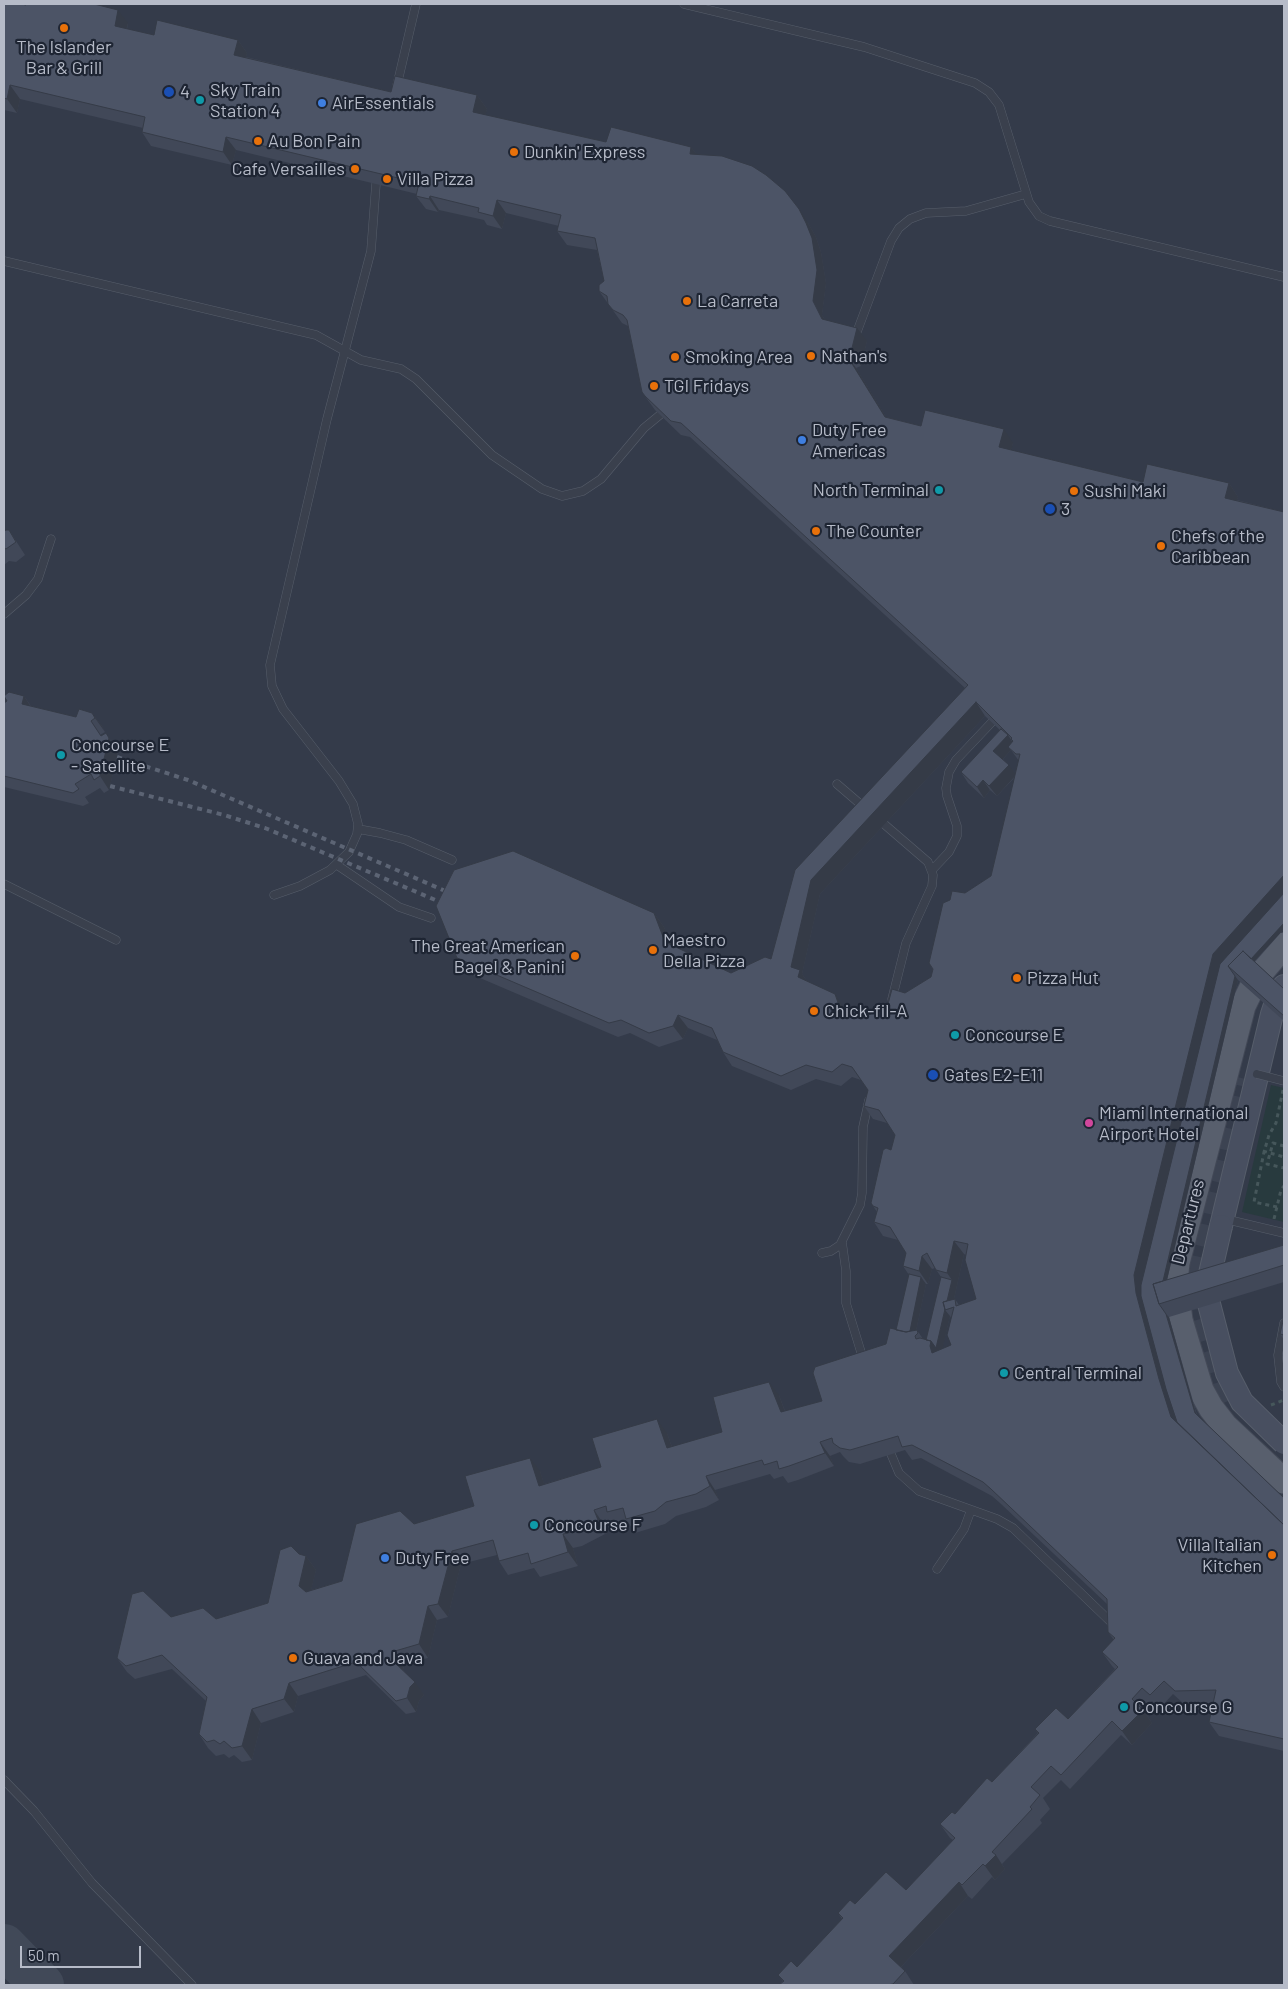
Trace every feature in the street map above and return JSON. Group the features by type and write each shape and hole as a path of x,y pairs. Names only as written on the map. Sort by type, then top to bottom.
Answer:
{"main road":[{"name":"Departures","path":"1284,945 1271,985 1272,1014 1223,1218 1204,1287 1227,1373 1223,1401 1225,1426 1284,1481"},
{"name":"Departures","path":"1271,985 1247,995 1177,1263 1180,1320 1201,1390 1223,1401 1248,1410 1284,1443"}],"lane":[{"path":"395,95 416,4"},
{"path":"684,4 864,47 982,86 994,98 1002,112 1026,194 1035,212 1050,221 1284,277"},
{"path":"274,895 322,876 337,865 354,843 358,830 356,814 346,793 339,781 283,709 274,692 270,675 274,644 327,419 372,251 376,184"},
{"path":"854,338 891,241 899,228 910,219 926,213 966,211 1026,194"},
{"path":"4,261 316,335 362,360 409,373 492,455 542,489 562,496 583,491 601,479 644,428 661,414"},
{"path":"4,614 26,595 38,579 51,539"},
{"path":"932,870 949,852 957,836 957,826 946,788 949,772 956,760 992,722"},
{"path":"838,784 928,862 932,870 932,886 906,943 890,1011"},
{"path":"358,830 386,834 406,840 452,860"},
{"path":"337,865 399,907 431,918"},
{"path":"4,884 116,940"},
{"path":"1257,1074 1284,1082"},
{"path":"822,1253 834,1250 842,1242 862,1199 862,1128 871,1094"},
{"path":"1223,1218 1284,1233"},
{"path":"842,1242 846,1271 846,1302 865,1366"},
{"path":"1284,1323 1278,1361 1281,1382 1284,1387"},
{"path":"892,1454 899,1473 911,1486 927,1495 997,1519 1013,1528 1117,1628"},
{"path":"937,1568 964,1530 971,1510"},
{"path":"4,1780 34,1811 92,1883 192,1985"}],"path":[{"path":"1277,1207 1254,1202 1264,1152 1269,1135 1276,1123 1284,1082"},
{"path":"1284,1146 1273,1143 1267,1164 1284,1168"},
{"path":"1256,1149 1284,1156"},
{"path":"1273,1230 1281,1190 1284,1186"},
{"path":"1266,1407 1284,1400"}],"shaded area":[{"path":"4,4 1284,4 1284,1985 4,1985"},
{"path":"1271,1085 1284,1088 1284,1222 1242,1212"}],"building":[{"path":"4,4 94,4 118,10 115,26 154,35 157,20 238,40 234,55 391,92 395,76 477,95 473,112 606,142 611,127 691,147 690,154 722,156 752,166 766,175 785,191 799,209 812,238 817,270 813,301 822,319 857,328 851,352 846,354 885,417 921,426 925,410 1004,429 999,447 1143,482 1147,464 1229,483 1225,498 1284,512 1284,875 1213,954 1134,1275 1136,1293 1171,1417 1284,1525 1284,1739 1209,1722 1216,1690 1175,1691 1164,1681 1150,1695 1142,1688 1132,1699 1143,1710 1122,1731 1112,1721 1061,1775 1051,1766 1031,1787 1040,1795 1030,1807 1032,1809 992,1852 996,1855 985,1866 983,1864 962,1885 959,1882 889,1956 905,1971 893,1984 779,1985 784,1981 778,1975 791,1961 797,1967 843,1918 838,1913 850,1900 855,1904 886,1872 906,1890 955,1838 940,1824 952,1812 955,1814 987,1778 992,1782 1039,1733 1035,1729 1056,1708 1068,1719 1118,1667 1102,1652 1115,1638 1108,1632 1107,1599 983,1482 912,1445 902,1447 898,1436 850,1450 840,1448 833,1443 832,1438 820,1442 825,1453 789,1466 779,1469 777,1461 764,1465 762,1460 706,1476 710,1486 696,1494 666,1502 655,1511 626,1519 623,1508 607,1512 606,1506 594,1510 598,1520 573,1532 563,1534 568,1552 531,1564 528,1553 499,1561 493,1540 452,1551 438,1604 428,1606 419,1644 395,1651 392,1660 415,1682 410,1687 407,1698 396,1701 356,1662 289,1683 284,1699 252,1709 242,1746 232,1748 224,1741 220,1744 214,1740 207,1742 199,1734 207,1697 162,1655 126,1666 117,1658 132,1594 143,1591 171,1617 203,1608 216,1619 268,1603 280,1550 291,1546 299,1554 306,1556 299,1586 306,1592 342,1581 356,1524 400,1511 414,1524 474,1506 465,1476 530,1458 539,1486 601,1467 592,1438 657,1419 667,1448 722,1432 713,1397 769,1382 781,1412 822,1401 813,1373 815,1367 886,1344 890,1328 906,1332 917,1330 916,1339 920,1338 931,1341 932,1353 951,1345 947,1335 954,1307 945,1310 943,1302 955,1299 956,1306 976,1299 965,1260 968,1244 954,1241 947,1273 936,1270 927,1253 922,1256 919,1271 903,1266 906,1253 890,1227 874,1222 878,1208 871,1203 883,1150 886,1148 891,1150 895,1135 879,1110 864,1106 868,1090 852,1067 842,1064 832,1072 806,1065 781,1076 723,1052 712,1028 678,1015 673,1026 649,1033 621,1020 609,1023 457,958 436,906 454,870 513,851 654,913 665,942 731,973 765,957 771,959 795,870 968,685 681,423 671,421 645,396 642,392 627,320 623,315 613,310 608,304 607,296 599,291 599,285 604,281 595,238 557,231 561,215 497,200 493,216 478,212 479,208 430,196 429,199 416,196 419,183 226,137 223,152 142,132 145,117 10,85 7,99 4,98","holes":["976,702 1013,741 1008,747 1016,754 1020,754 991,876 965,893 952,891 950,900 943,903 929,963 933,969 931,977 905,993 892,989 888,1004 862,1019 842,1014 835,994 798,977 800,970 791,967 811,880"]},
{"path":"9,530 16,542 6,549 4,548 4,531"},
{"name":"Concourse E - Satellite","path":"9,692 24,696 22,704 76,717 79,709 92,713 95,718 91,721 101,736 106,733 109,738 100,776 94,780 91,774 75,784 79,789 73,793 4,776 4,703 7,701 4,696"},
{"path":"1001,729 1008,735 993,751 1009,765 989,786 983,780 977,787 961,772"},
{"path":"1284,893 1284,923 1251,959 1243,951 1228,966 1235,976 1163,1281 1153,1284 1159,1304 1166,1314 1195,1413 1284,1498 1284,1525 1177,1422 1166,1389 1141,1296 1141,1285 1220,964"},
{"path":"1243,951 1284,989 1284,1016 1228,966"},
{"path":"1284,1245 1284,1265 1159,1304 1153,1284"},
{"path":"909,1274 921,1277 910,1331 906,1332 896,1330"},
{"path":"941,1277 952,1280 947,1301 943,1302 945,1309 936,1348 931,1341 926,1340"},
{"path":"1284,1317 1284,1335 1280,1334"}],"taxiway":[{"path":"4,1946 42,1985"}],"tunnel":[{"path":"1222,1404 1213,1386 1193,1318 1189,1286 1237,1077"}],"railway":[{"path":"117,757 188,780 457,896"},
{"path":"110,786 224,815 265,828 452,907"}],"place":[{"name":"The Islander Bar & Grill","path":"64,28"},
{"name":"4","path":"169,92"},
{"name":"Sky Train Station 4","path":"200,100"},
{"name":"AirEssentials","path":"322,103"},
{"name":"Au Bon Pain","path":"258,141"},
{"name":"Dunkin' Express","path":"514,152"},
{"name":"Cafe Versailles","path":"355,169"},
{"name":"Villa Pizza","path":"387,179"},
{"name":"La Carreta","path":"687,301"},
{"name":"Nathan's","path":"811,356"},
{"name":"Smoking Area","path":"675,357"},
{"name":"TGI Fridays","path":"654,386"},
{"name":"Duty Free Americas","path":"802,440"},
{"name":"North Terminal","path":"939,490"},
{"name":"Sushi Maki","path":"1074,491"},
{"name":"3","path":"1050,509"},
{"name":"The Counter","path":"816,531"},
{"name":"Chefs of the Caribbean","path":"1161,546"},
{"name":"Concourse E - Satellite","path":"61,755"},
{"name":"Maestro Della Pizza","path":"653,950"},
{"name":"The Great American Bagel & Panini","path":"575,956"},
{"name":"Pizza Hut","path":"1017,978"},
{"name":"Chick-fil-A","path":"814,1011"},
{"name":"Concourse E","path":"955,1035"},
{"name":"Gates E2-E11","path":"933,1075"},
{"name":"Miami International Airport Hotel","path":"1089,1123"},
{"name":"Central Terminal","path":"1004,1373"},
{"name":"Concourse F","path":"534,1525"},
{"name":"Villa Italian Kitchen","path":"1272,1555"},
{"name":"Duty Free","path":"385,1558"},
{"name":"Guava and Java","path":"293,1658"},
{"name":"Concourse G","path":"1124,1707"}]}
